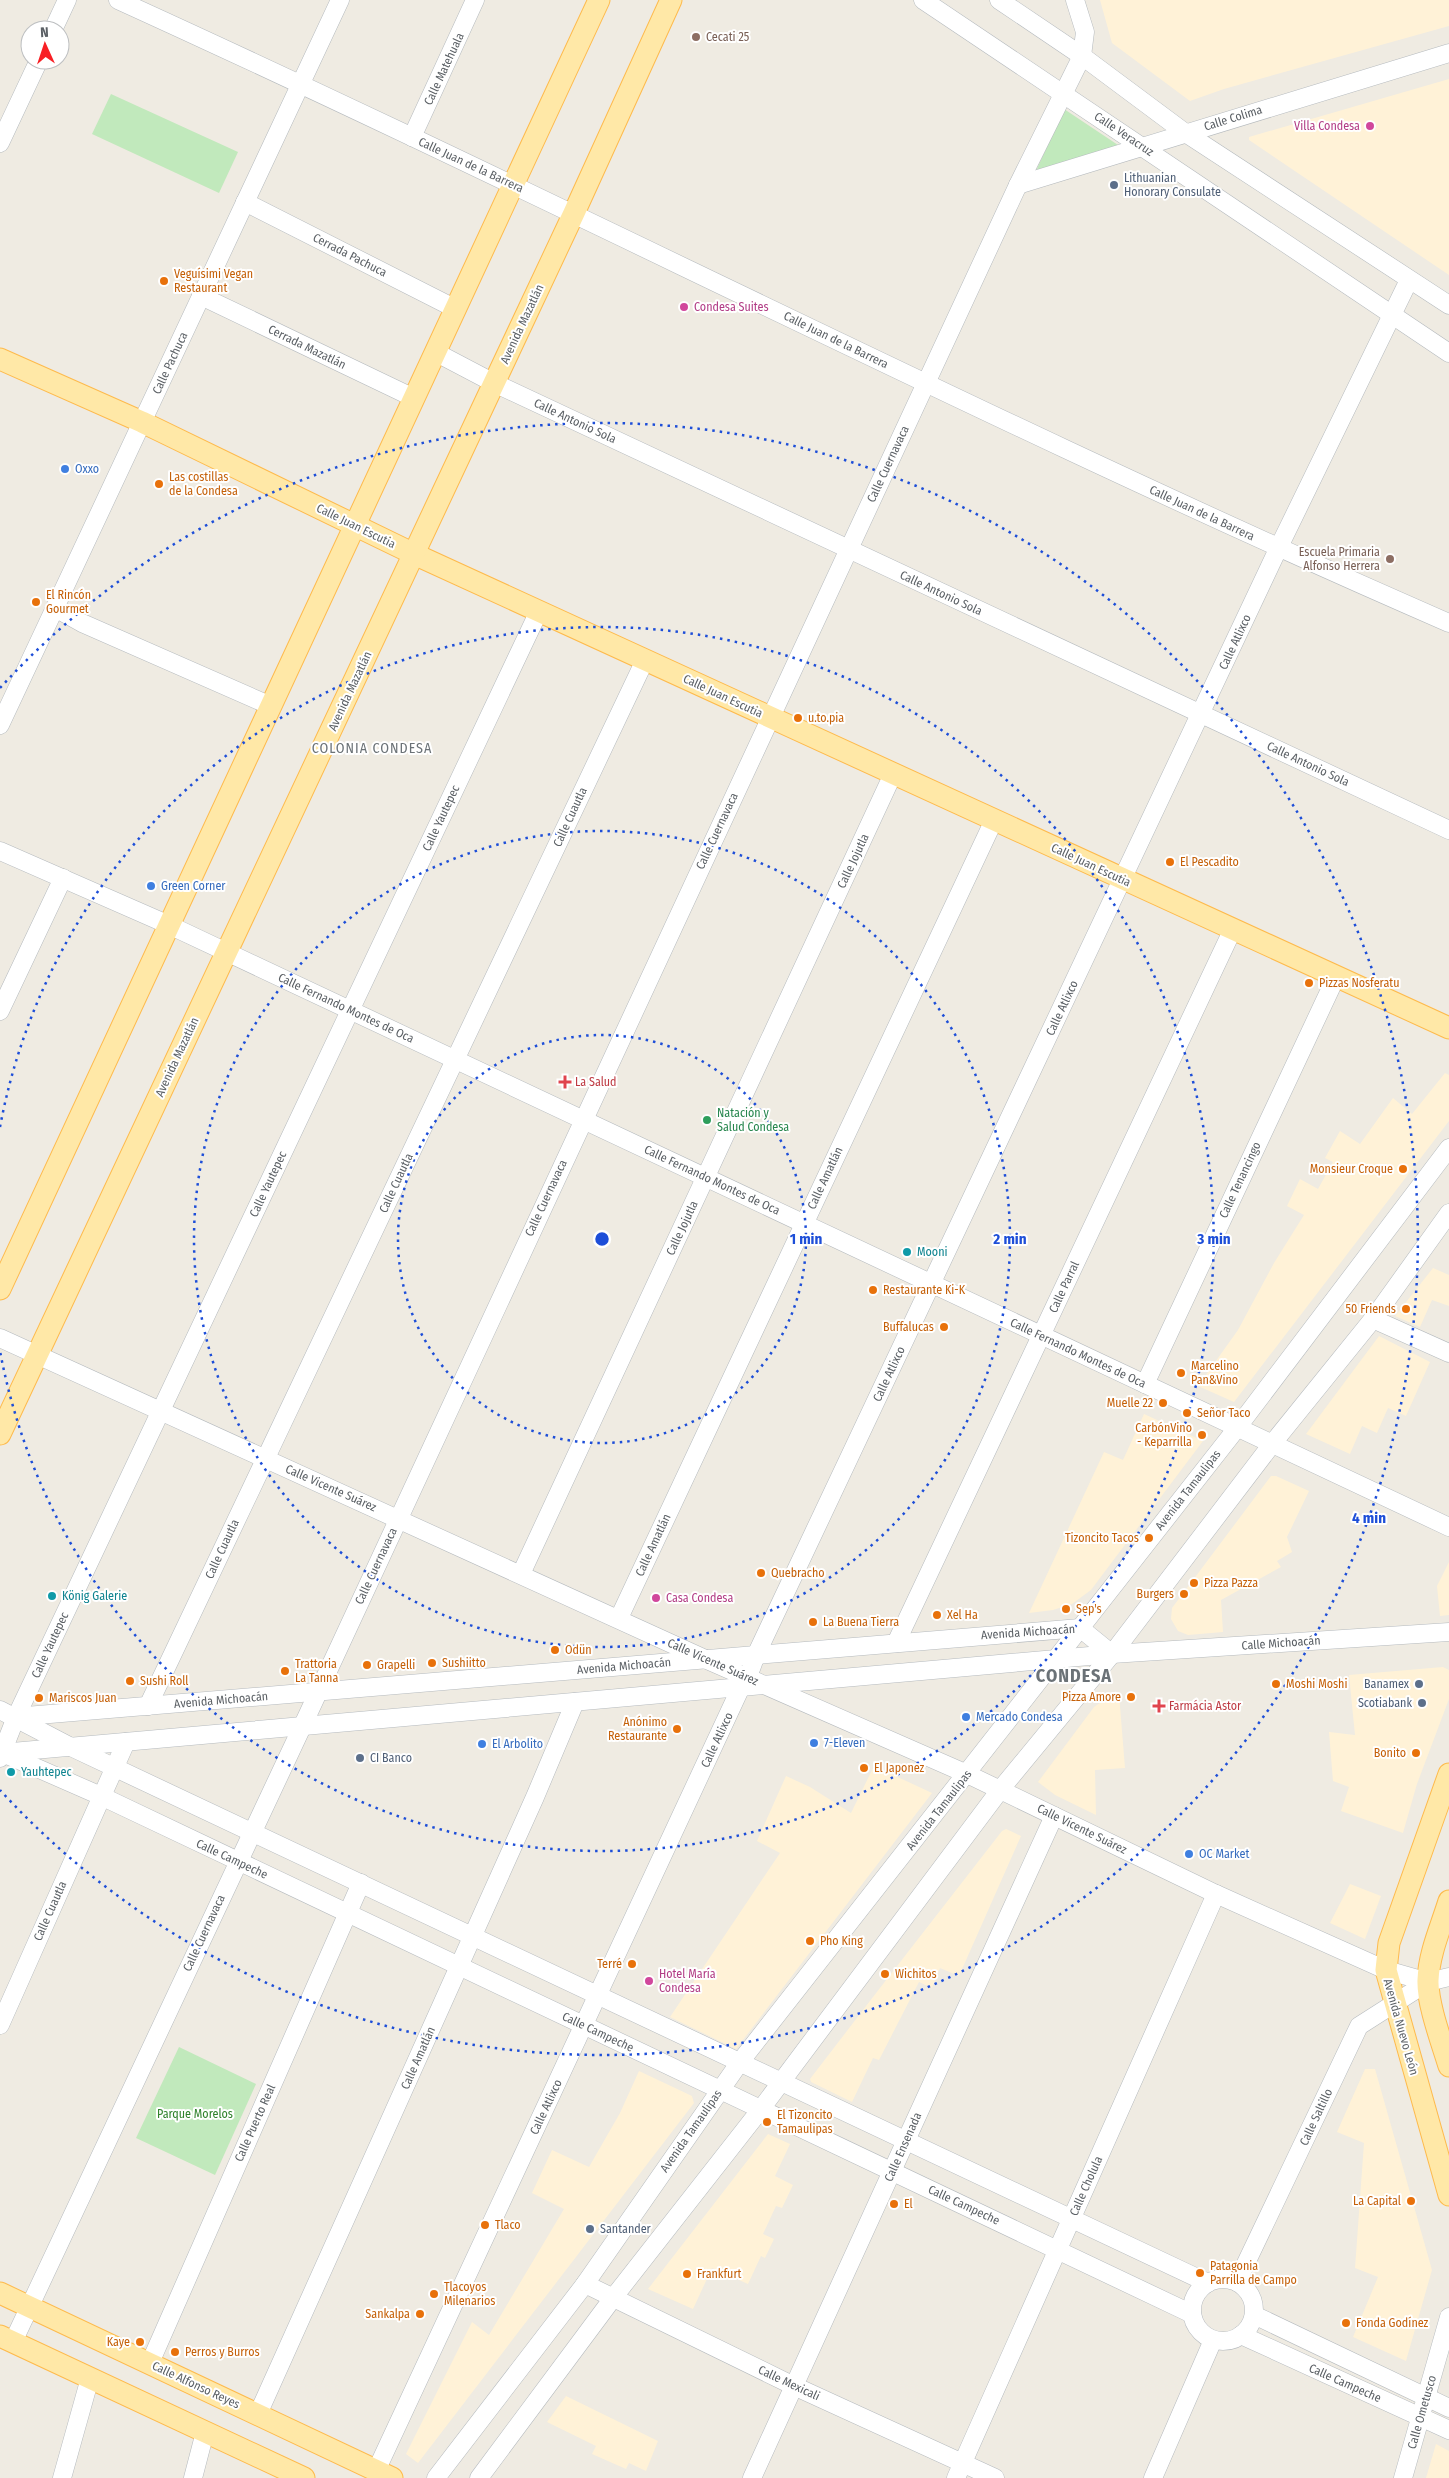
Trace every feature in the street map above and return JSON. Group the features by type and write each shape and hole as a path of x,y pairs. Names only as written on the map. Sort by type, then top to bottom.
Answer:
{"main road":[{"path":"0,1289 599,0"},
{"name":"Avenida Mazatlán","path":"0,1434 574,213 670,0"},
{"name":"Calle Juan Escutia","path":"0,359 142,422 354,526 539,612 1449,1028"},
{"name":"Avenida Nuevo León","path":"1449,1774 1389,1943 1386,1970 1449,2195"},
{"path":"1449,1901 1431,1958 1428,1982 1436,2021 1449,2066"},
{"name":"Calle Alfonso Reyes","path":"0,2293 384,2474"},
{"path":"7,2339 304,2478"}],"street":[{"path":"58,20 67,0"},
{"name":"Calle Juan de la Barrera","path":"118,0 301,83 926,383 1278,549 1449,623"},
{"name":"Calle Pachuca","path":"0,725 340,0"},
{"name":"Calle Matehuala","path":"412,137 475,0"},
{"name":"Calle Veracruz","path":"923,0 1449,353"},
{"path":"999,0 1082,56 1184,132 1449,305"},
{"path":"1076,0 1085,32 1082,56"},
{"name":"Calle Colima","path":"1018,185 1184,132 1449,53"},
{"name":"Calle Cuernavaca","path":"7,2339 30,2307 251,1832 302,1727 1018,185 1082,56"},
{"path":"0,143 34,70"},
{"name":"Cerrada Pachuca","path":"245,202 456,309"},
{"name":"Calle Atlixco","path":"384,2474 584,2025 756,1655 1278,549 1409,280"},
{"name":"Cerrada Mazatlán","path":"201,296 414,398"},
{"name":"Calle Antonio Sola","path":"435,352 494,384 1449,830"},
{"path":"55,608 82,623 271,706"},
{"name":"Calle Yautepec","path":"1,1755 8,1718 161,1411 539,612"},
{"name":"Calle Cuautla","path":"148,1706 645,660"},
{"name":"Calle Jojutla","path":"521,1574 893,774"},
{"name":"Calle Amatlán","path":"619,1618 994,820"},
{"name":"Calle Fernando Montes de Oca","path":"0,851 227,952 1449,1527"},
{"path":"0,1011 62,878"},
{"name":"Calle Parral","path":"896,1643 1232,930"},
{"name":"Calle Tenancingo","path":"1145,1384 1336,976"},
{"name":"Avenida Tamaulipas","path":"436,2478 585,2284 740,2062 1237,1428 1449,1148"},
{"path":"479,2478 613,2298 761,2110 1000,1790 1112,1654 1272,1444 1372,1319 1449,1212"},
{"path":"1372,1319 1449,1353"},
{"name":"Calle Vicente Suárez","path":"0,1338 619,1618 705,1659 744,1682 766,1685 967,1774 1216,1894 1386,1970 1428,1982"},
{"name":"Avenida Michoacán","path":"8,1718 1080,1628 1112,1654"},
{"name":"Calle Michoacán","path":"1112,1654 1449,1632"},
{"path":"766,1685 1112,1654"},
{"path":"1,1755 71,1747 575,1702 744,1682"},
{"name":"Calle Amatlán","path":"258,2414 473,1936 575,1702"},
{"path":"0,1710 8,1718 1208,2283"},
{"name":"Calle Cuautla","path":"0,2025 126,1742"},
{"name":"Calle Campeche","path":"1,1755 101,1796 1192,2314"},
{"name":"Calle Ensenada","path":"752,2478 1054,1816"},
{"name":"Calle Puerto Real","path":"150,2363 361,1883"},
{"name":"Calle Cholula","path":"959,2471 1216,1894"},
{"path":"1428,1982 1449,1977"},
{"name":"Calle Saltillo","path":"1237,2282 1359,2026 1428,1982"},
{"path":"1217,2280 1237,2282 1251,2296 1254,2315 1247,2330 1233,2340 1213,2340 1199,2330 1192,2314 1195,2296 1208,2283 1217,2280"},
{"name":"Calle Mexicali","path":"585,2284 794,2386 959,2471 995,2478"},
{"name":"Calle Campeche","path":"1254,2315 1449,2408"},
{"name":"Calle Ometusco","path":"1403,2478 1449,2317"},
{"name":"Calle Campeche","path":"1241,2335 1449,2430"},
{"path":"1153,2478 1213,2340"},
{"path":"62,2478 90,2378"},
{"path":"193,2478 205,2432"}],"shaded area":[{"path":"1100,0 1449,0 1449,26 1224,89 1190,101 1112,43"},
{"path":"1449,79 1449,275 1249,140 1249,137"},
{"path":"1445,1073 1449,1075 1449,1121 1234,1402 1198,1386 1238,1330 1274,1263 1304,1215 1287,1206 1300,1179 1318,1189 1333,1162 1325,1158 1340,1131 1360,1144 1393,1098 1412,1114"},
{"path":"1433,1268 1449,1275 1449,1306 1432,1300 1420,1327 1395,1316"},
{"path":"1379,1336 1430,1362 1406,1416 1388,1408 1377,1433 1362,1426 1350,1454 1306,1434"},
{"path":"1144,1414 1203,1441 1091,1590 1072,1604 1053,1610 1029,1613 1104,1452 1123,1460"},
{"path":"1271,1476 1276,1476 1309,1491 1287,1537 1292,1552 1277,1561 1281,1567 1221,1600 1223,1632 1188,1635 1178,1631 1171,1619 1172,1608"},
{"path":"1449,1562 1449,1615 1440,1616 1437,1586"},
{"path":"1443,1667 1449,1670 1449,1699 1417,1784 1403,1833 1341,1811 1349,1787 1333,1781 1329,1732 1355,1735 1349,1675"},
{"path":"1119,1694 1125,1768 1095,1770 1096,1815 1055,1795 1038,1782 1094,1707 1110,1696"},
{"path":"874,1766 932,1793 736,2049 670,2017 780,1853 757,1841 786,1776 810,1787 851,1813"},
{"path":"1006,1829 1021,1836 959,1976 940,1968 932,1988 919,1982 879,2060 873,2058 852,2102 811,2082 810,2079 873,1997 1002,1831"},
{"path":"1350,1884 1381,1896 1365,1939 1330,1923"},
{"path":"1365,2069 1375,2069 1432,2270 1406,2361 1353,2337 1378,2277 1355,2268 1364,2143 1337,2132"},
{"path":"639,2071 692,2096 694,2103 418,2463 406,2454 472,2322 489,2335 564,2209 532,2193 552,2150 589,2167 620,2113"},
{"path":"768,2134 790,2144 775,2176 793,2185 782,2208 776,2206 763,2234 774,2239 765,2258 761,2256 748,2284 712,2268 693,2309 648,2289"},
{"path":"566,2396 658,2441 646,2471 629,2463 626,2469 592,2454 596,2446 547,2422"},
{"path":"1436,2444 1449,2451 1449,2478 1426,2478"}],"green space":[{"path":"111,94 238,152 219,193 92,134"},
{"path":"1064,109 1118,145 1036,171"},
{"name":"Parque Morelos","path":"179,2047 256,2084 215,2175 136,2138"}],"place":[{"name":"Cecati 25","path":"696,37"},
{"name":"Villa Condesa","path":"1370,126"},
{"name":"Lithuanian Honorary Consulate","path":"1114,185"},
{"name":"Veguísimi Vegan Restaurant","path":"164,281"},
{"name":"Condesa Suites","path":"684,307"},
{"name":"Oxxo","path":"65,469"},
{"name":"Las costillas de la Condesa","path":"159,484"},
{"name":"Escuela Primaria Alfonso Herrera","path":"1390,559"},
{"name":"El Rincón Gourmet","path":"36,602"},
{"name":"u.to.pia","path":"798,718"},
{"name":"El Pescadito","path":"1170,862"},
{"name":"Green Corner","path":"151,886"},
{"name":"Pizzas Nosferatu","path":"1309,983"},
{"name":"La Salud","path":"565,1082"},
{"name":"Natación y Salud Condesa","path":"707,1120"},
{"name":"Monsieur Croque","path":"1403,1169"},
{"name":"Mooni","path":"907,1252"},
{"name":"Restaurante Ki-K","path":"873,1290"},
{"name":"50 Friends","path":"1406,1309"},
{"name":"Buffalucas","path":"944,1327"},
{"name":"Marcelino Pan&Vino","path":"1181,1373"},
{"name":"Muelle 22","path":"1163,1403"},
{"name":"Señor Taco","path":"1187,1413"},
{"name":"CarbónVino - Keparrilla","path":"1202,1435"},
{"name":"Tizoncito Tacos","path":"1149,1538"},
{"name":"Quebracho","path":"761,1573"},
{"name":"Pizza Pazza","path":"1194,1583"},
{"name":"Burgers","path":"1184,1594"},
{"name":"König Galerie","path":"52,1596"},
{"name":"Casa Condesa","path":"656,1598"},
{"name":"Sep's","path":"1066,1609"},
{"name":"Xel Ha","path":"937,1615"},
{"name":"La Buena Tierra","path":"813,1622"},
{"name":"Odün","path":"555,1650"},
{"name":"Sushiitto","path":"432,1663"},
{"name":"Grapelli","path":"367,1665"},
{"name":"Trattoria La Tanna","path":"285,1671"},
{"name":"Sushi Roll","path":"130,1681"},
{"name":"Moshi Moshi","path":"1276,1684"},
{"name":"Banamex","path":"1419,1684"},
{"name":"Pizza Amore","path":"1131,1697"},
{"name":"Mariscos Juan","path":"39,1698"},
{"name":"Scotiabank","path":"1422,1703"},
{"name":"Farmácia Astor","path":"1159,1706"},
{"name":"Mercado Condesa","path":"966,1717"},
{"name":"Anónimo Restaurante","path":"677,1729"},
{"name":"7-Eleven","path":"814,1743"},
{"name":"El Arbolito","path":"482,1744"},
{"name":"Bonito","path":"1416,1753"},
{"name":"CI Banco","path":"360,1758"},
{"name":"El Japonez","path":"864,1768"},
{"name":"Yauhtepec","path":"11,1772"},
{"name":"OC Market","path":"1189,1854"},
{"name":"Pho King","path":"810,1941"},
{"name":"Terré","path":"632,1964"},
{"name":"Wichitos","path":"885,1974"},
{"name":"Hotel María Condesa","path":"649,1981"},
{"name":"El Tizoncito Tamaulipas","path":"767,2122"},
{"name":"La Capital","path":"1411,2201"},
{"name":"El","path":"894,2204"},
{"name":"Tlaco","path":"485,2225"},
{"name":"Santander","path":"590,2229"},
{"name":"Patagonia Parrilla de Campo","path":"1200,2273"},
{"name":"Frankfurt","path":"687,2274"},
{"name":"Tlacoyos Milenarios","path":"434,2294"},
{"name":"Sankalpa","path":"420,2314"},
{"name":"Fonda Godínez","path":"1346,2323"},
{"name":"Kaye","path":"140,2342"},
{"name":"Perros y Burros","path":"175,2352"}],"district":[{"name":"COLONIA CONDESA","path":"372,748"},
{"name":"CONDESA","path":"1074,1676"}]}
